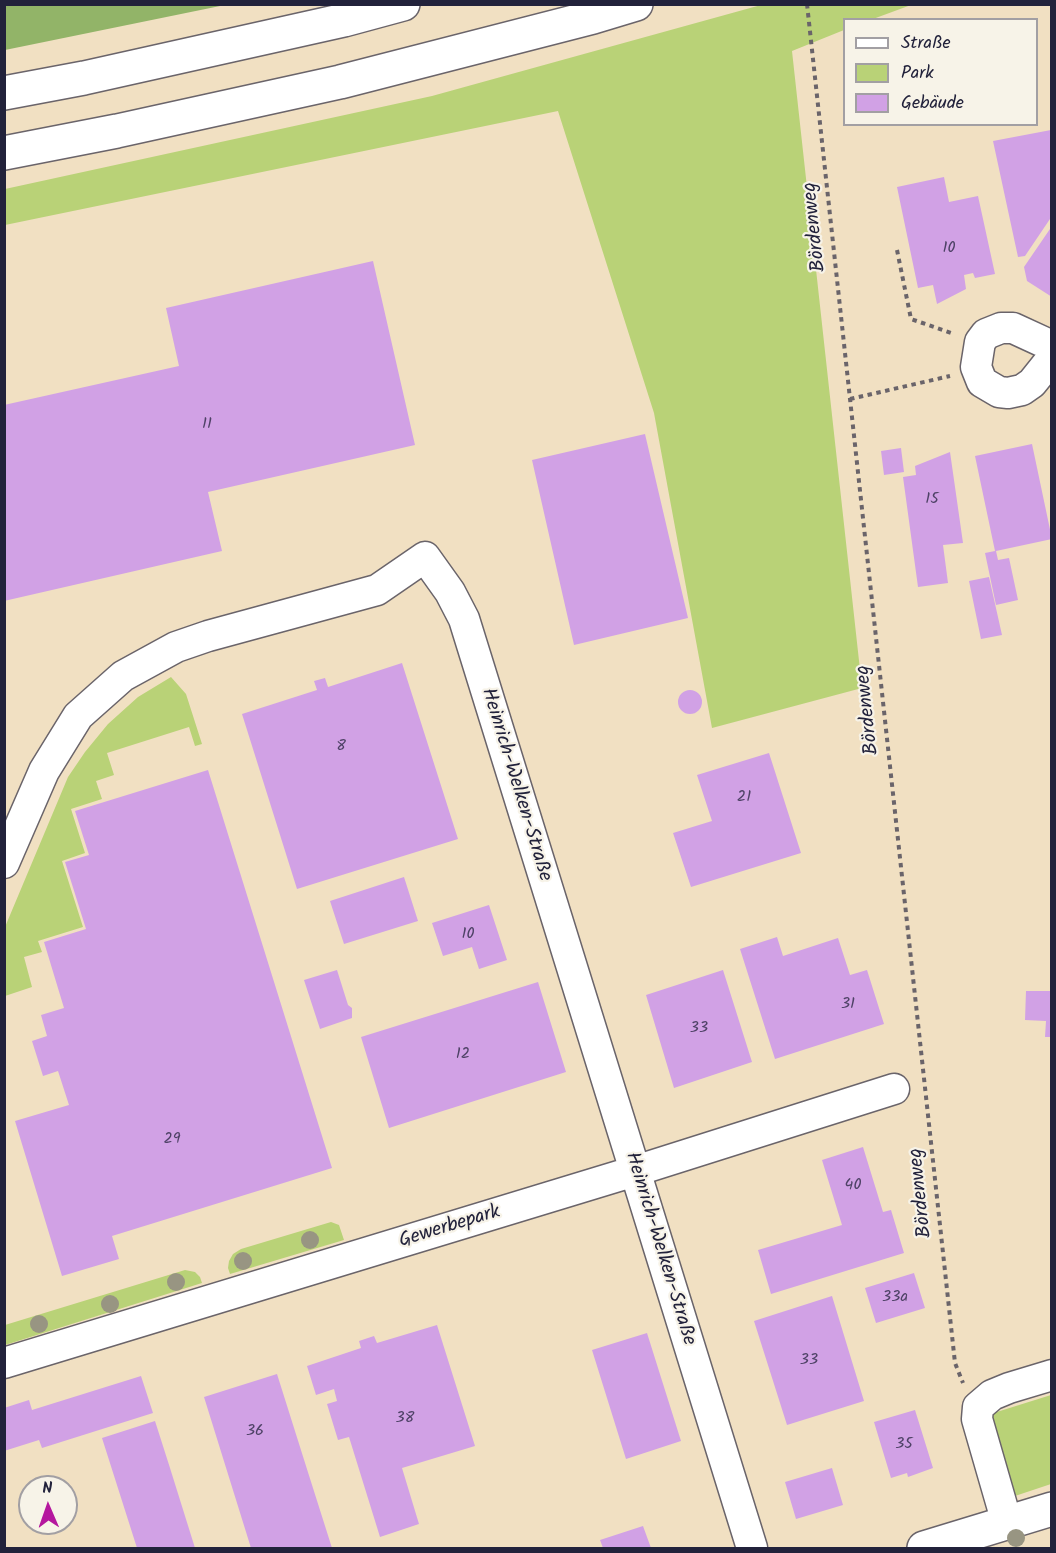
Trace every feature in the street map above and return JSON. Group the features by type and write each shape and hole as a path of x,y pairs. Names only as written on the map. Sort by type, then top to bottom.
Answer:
{"main road":[{"path":"4,93 95,76 344,20 403,4"},
{"path":"4,153 117,131 340,82 593,18 636,4"},
{"path":"924,1548 1052,1509"}],"street":[{"path":"1052,346 1013,328 1001,328 986,334 980,342 976,357 979,378 989,387 1008,393 1022,390 1032,383 1052,358"},
{"name":"Heinrich-Welken-Straße","path":"4,863 44,771 78,716 123,676 187,643 377,590 425,557 450,592 464,619 752,1548"},
{"name":"Gewerbepark","path":"4,1363 635,1171 894,1089"},
{"path":"1007,1523 977,1419 978,1407 992,1395 1052,1375"}],"path":[{"name":"Bördenweg","path":"807,4 955,1363 967,1394 978,1407"},
{"path":"897,250 911,319 980,342"},
{"path":"850,399 952,376"}],"green space":[{"path":"5,4 225,4 225,5 5,50"},
{"path":"761,5 911,5 876,18 843,18 843,30 792,51 862,688 712,728 654,413 558,111 5,225 5,189 432,96"},
{"path":"171,677 186,694 202,744 195,746 189,727 107,753 114,775 96,781 102,799 71,809 85,853 62,861 83,927 38,941 42,952 24,957 32,987 5,996 5,927 68,777 108,724 138,697"},
{"path":"331,1222 339,1225 344,1240 230,1274 229,1261 233,1254 241,1249"},
{"path":"185,1270 195,1272 202,1283 5,1345 5,1325"},
{"path":"1051,1395 1051,1484 1009,1498 984,1416"}],"building":[{"path":"1051,130 1052,216 1025,256 1018,257 993,141"},
{"path":"944,177 949,202 978,196 995,274 975,278 973,273 964,275 966,289 937,304 933,285 918,288 897,187"},
{"path":"1052,226 1052,297 1027,281 1024,267"},
{"path":"373,261 415,445 208,492 222,551 4,601 4,405 179,366 166,308"},
{"path":"645,434 688,618 574,645 532,460"},
{"path":"1032,444 1052,539 996,551 998,560 1009,558 1018,600 996,605 985,553 995,551 975,456"},
{"path":"901,448 904,472 884,475 881,451"},
{"path":"950,452 963,543 943,545 948,583 918,587 903,477 916,475 915,466"},
{"path":"989,577 1002,635 981,639 969,581"},
{"path":"402,663 458,839 297,889 242,714 317,690 314,681 325,678 328,687"},
{"path":"690,690 699,693 702,702 699,711 690,714 681,711 678,702 681,693"},
{"path":"769,753 801,853 691,887 673,833 712,821 697,775"},
{"path":"208,770 332,1168 112,1236 119,1259 62,1276 15,1121 69,1105 58,1071 43,1076 32,1041 47,1036 41,1015 64,1008 44,942 86,929 65,862 89,855 75,811"},
{"path":"404,877 418,921 344,944 330,901"},
{"path":"489,905 507,960 479,969 472,947 443,956 432,923"},
{"path":"777,937 783,956 838,938 850,975 867,970 884,1024 775,1059 740,949"},
{"path":"337,970 348,1005 352,1008 352,1018 320,1029 304,980"},
{"path":"723,970 752,1062 674,1088 646,995"},
{"path":"538,982 566,1072 389,1128 361,1037"},
{"path":"1026,991 1052,991 1052,1037 1045,1037 1046,1021 1025,1020"},
{"path":"863,1147 883,1212 891,1210 904,1253 771,1294 758,1250 842,1225 822,1160"},
{"path":"914,1273 925,1308 876,1323 865,1288"},
{"path":"832,1296 864,1401 787,1425 754,1321"},
{"path":"437,1325 475,1446 402,1468 419,1524 380,1537 349,1437 338,1440 327,1404 337,1401 334,1389 316,1395 307,1366 361,1348 359,1341 374,1336 377,1343"},
{"path":"647,1333 681,1441 626,1459 592,1350"},
{"path":"277,1374 332,1548 251,1548 204,1397"},
{"path":"141,1376 153,1413 42,1448 39,1440 4,1451 4,1408 29,1400 32,1410"},
{"path":"915,1410 933,1468 908,1477 907,1473 891,1478 874,1422"},
{"path":"155,1421 195,1548 137,1548 102,1438"},
{"path":"832,1468 843,1505 796,1519 785,1482"},
{"path":"643,1526 651,1548 603,1548 600,1540"}]}
